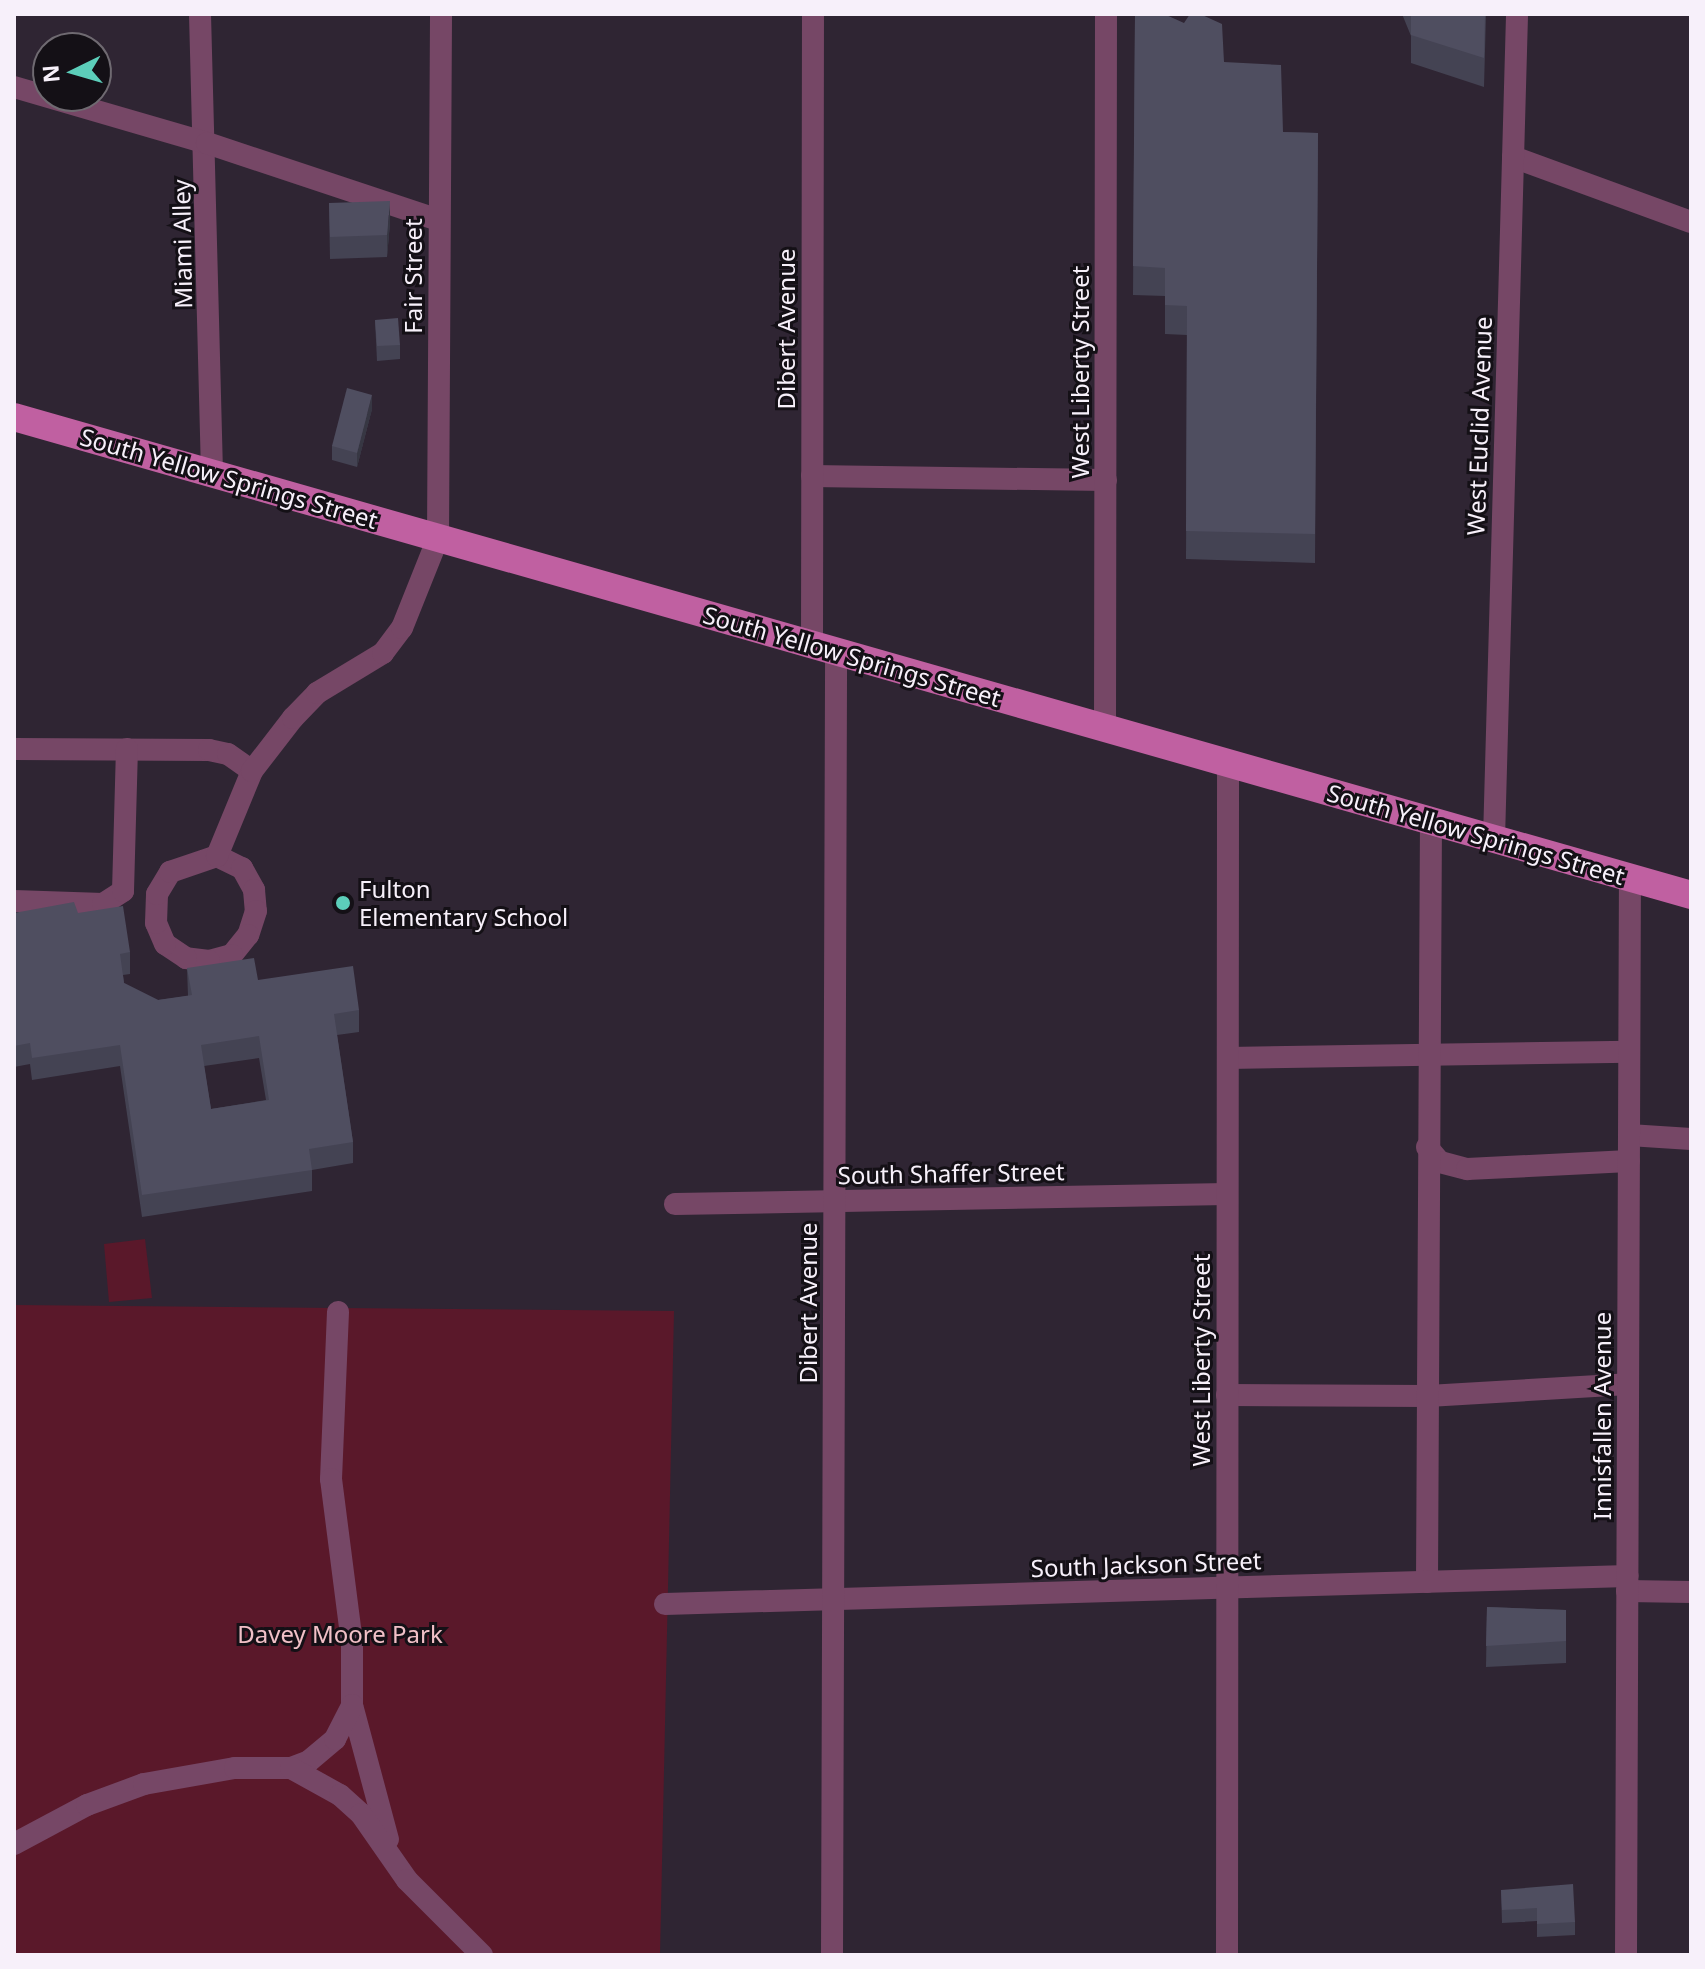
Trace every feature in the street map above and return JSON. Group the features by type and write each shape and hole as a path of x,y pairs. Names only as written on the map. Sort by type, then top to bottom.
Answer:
{"main road":[{"name":"South Yellow Springs Street","path":"14,417 1691,895"}],"street":[{"name":"Miami Alley","path":"200,14 207,143 212,473"},
{"name":"Fair Street","path":"438,538 441,14"},
{"name":"Dibert Avenue","path":"813,14 812,476 824,648 835,1201 832,1955"},
{"name":"West Liberty Street","path":"1105,730 1106,14"},
{"name":"West Euclid Avenue","path":"1494,839 1517,14"},
{"path":"14,87 207,143 439,220"},
{"path":"1513,157 1691,222"},
{"path":"812,476 1106,480"},
{"path":"217,856 242,868 254,890 256,911 248,935 232,955 209,961 186,958 165,944 156,923 157,894 170,872 217,856 252,771 317,693 383,653 402,628 438,538"},
{"path":"14,749 209,750 228,754 252,771"},
{"path":"14,901 103,904 123,891 127,749"},
{"name":"West Liberty Street","path":"1227,1955 1228,764"},
{"path":"1427,1582 1427,1058 1431,821"},
{"name":"Innisfallen Avenue","path":"1626,1955 1630,877"},
{"path":"1228,1058 1427,1058 1629,1052"},
{"path":"1629,1135 1691,1139"},
{"path":"1427,1147 1440,1162 1467,1169 1629,1161"},
{"name":"South Shaffer Street","path":"675,1204 1227,1194"},
{"path":"338,1312 331,1479 352,1642 352,1705 394,1860"},
{"path":"1227,1395 1428,1396 1628,1384"},
{"name":"South Jackson Street","path":"665,1604 1427,1582 1628,1583 1691,1592"},
{"path":"14,1844 75,1811 144,1784 235,1768 291,1768 309,1761 335,1739 352,1705"},
{"path":"291,1768 340,1795 461,1939 482,1955"}],"green space":[{"path":"145,1239 152,1298 109,1302 104,1244"},
{"name":"Davey Moore Park","path":"14,1305 674,1311 660,1955 14,1955"}],"building":[{"path":"1135,14 1164,14 1184,23 1190,14 1200,14 1222,24 1224,62 1281,65 1283,132 1318,133 1315,534 1186,531 1187,306 1165,305 1165,268 1133,266"},
{"path":"1411,14 1485,14 1484,58 1411,35"},
{"path":"390,201 387,235 330,237 329,203"},
{"path":"398,318 400,345 377,346 375,320"},
{"path":"347,388 372,395 357,453 332,446"},
{"name":"Fulton Elementary School","path":"74,902 78,913 123,906 130,952 120,954 124,983 158,1000 192,995 187,968 254,958 258,980 353,966 359,1010 334,1014 353,1142 309,1149 312,1170 142,1195 120,1045 32,1058 30,1043 14,1046 14,913","holes":["259,1036 269,1100 211,1109 201,1045"]},
{"path":"1487,1607 1566,1610 1566,1641 1486,1646"},
{"path":"1573,1884 1575,1922 1537,1924 1537,1908 1502,1910 1501,1890"}],"place":[{"name":"Fulton Elementary School","path":"343,903"}]}
